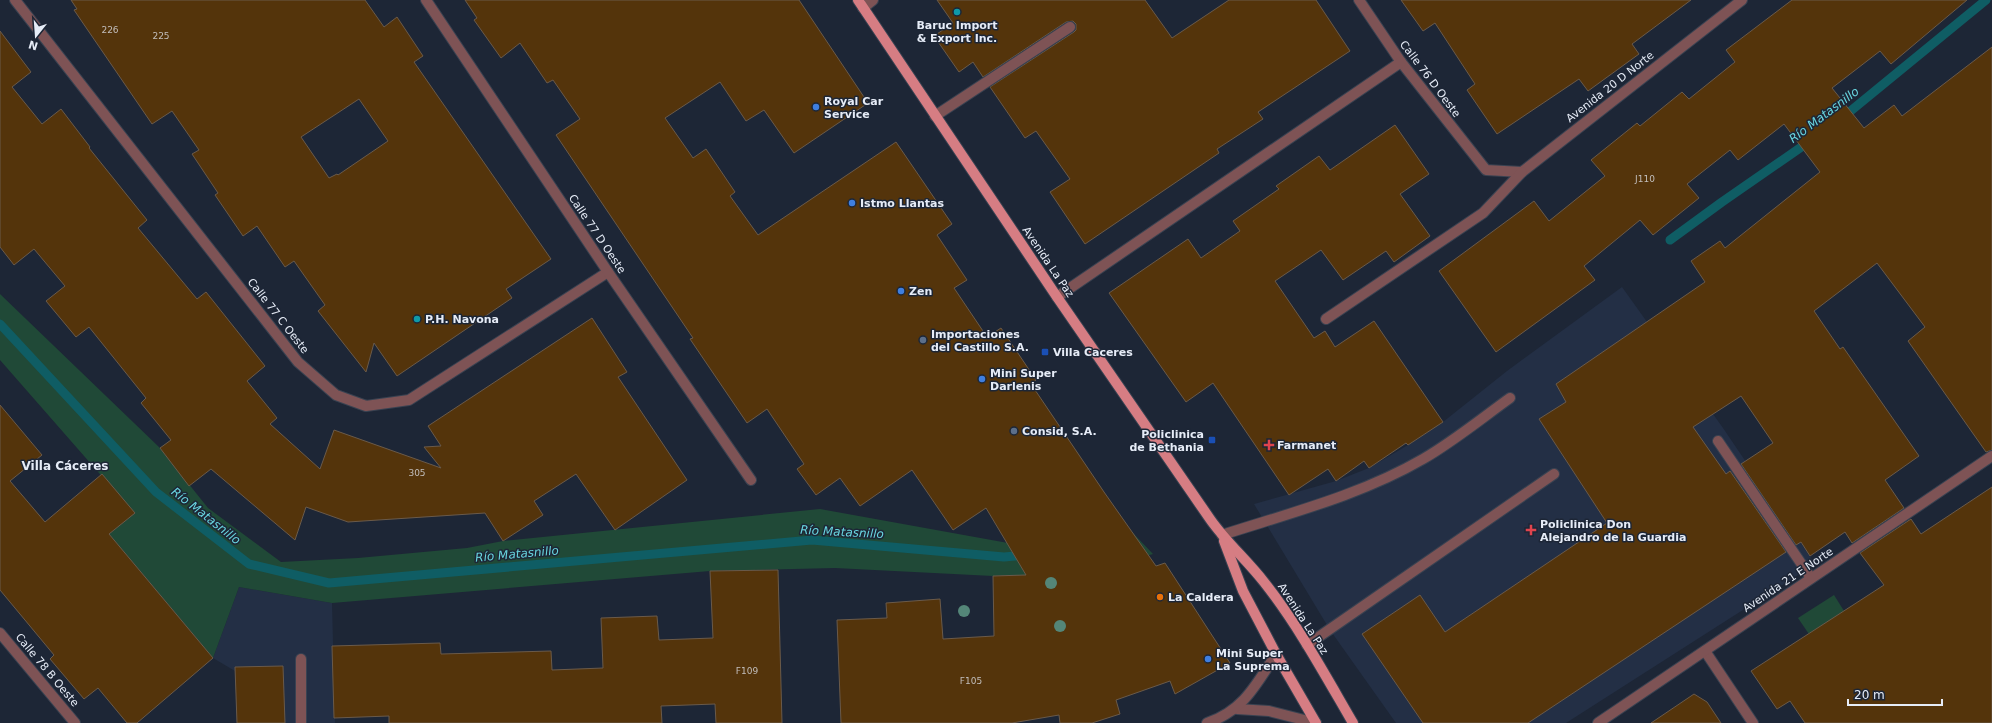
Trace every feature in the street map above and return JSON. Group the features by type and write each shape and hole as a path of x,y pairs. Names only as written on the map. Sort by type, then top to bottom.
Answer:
{"main road":[{"name":"Avenida La Paz","path":"860,4 1057,297 1222,535 1264,582 1307,645 1353,723"},
{"name":"Avenida La Paz","path":"1222,535 1243,591 1276,654 1316,723"},
{"path":"1343,705 1358,723"}],"street":[{"name":"Calle 77 C Oeste","path":"16,0 298,362 336,395 366,406 409,400 608,272"},
{"name":"Calle 77 D Oeste","path":"426,0 608,272 751,480"},
{"path":"860,4 873,0"},
{"name":"Calle 76 D Oeste","path":"1359,0 1401,62 1486,170 1522,172"},
{"name":"Avenida 20 D Norte","path":"1326,319 1483,213 1522,172 1742,0"},
{"path":"935,116 1070,27"},
{"path":"1057,297 1401,62"},
{"path":"1222,535 1374,484 1424,459 1510,398"},
{"path":"1718,441 1811,578"},
{"name":"Avenida 21 E Norte","path":"1598,723 1992,456"},
{"path":"1307,645 1554,474"},
{"name":"Calle 78 B Oeste","path":"0,633 75,723"},
{"path":"1705,651 1753,723"},
{"path":"1209,723 1237,708 1256,686 1276,654"},
{"path":"301,659 301,723"},
{"path":"1237,708 1269,711 1316,723"}],"shaded area":[{"name":"Policlinica Don Alejandro de la Guardia","path":"1622,287 1723,428 1815,564 1566,723 1396,723 1330,630 1254,504 1336,481 1369,468 1443,422 1507,371"},
{"path":"239,587 332,603 335,723 237,723 235,671 213,658"}],"green space":[{"path":"0,294 160,448 208,508 281,562 358,558 467,548 503,541 820,509 1008,543 1132,532 1153,554 1119,564 1034,575 993,576 835,568 710,571 332,603 239,587 213,658 109,534 134,513 0,360"},
{"path":"1834,595 1844,611 1834,671 1798,618"}],"building":[{"path":"71,0 365,0 384,27 397,17 423,56 414,62 551,259 506,289 512,298 397,376 374,343 366,372 318,311 325,305 294,261 285,267 257,226 243,236 215,195 218,193 192,154 199,150 172,111 152,124 74,10 77,9","holes":["359,99 388,141 338,175 337,174 329,178 301,137"]},
{"path":"465,0 799,0 868,103 794,153 764,110 746,121 720,82 665,118 693,158 706,149 735,192 730,196 758,235 896,142 952,224 937,235 967,280 954,288 987,337 1001,328 1036,380 1031,384 1104,492 1156,566 1165,563 1230,663 1175,694 1170,681 1116,700 1120,714 1092,723 1060,723 1059,715 1012,723 841,723 837,620 887,618 886,603 940,599 943,639 994,636 993,576 1026,575 986,508 953,530 912,470 860,506 840,478 816,495 797,469 804,464 767,409 747,423 690,339 693,338 556,135 580,119 553,80 547,83 520,43 501,58 474,20 477,18"},
{"path":"937,0 1145,0 1172,38 1229,0 1316,0 1350,51 1258,112 1263,119 1217,149 1219,153 1085,244 1050,192 1070,179 1036,131 1025,138 990,87 1074,32 1076,30 1076,24 1073,21 1066,22 983,77 973,62 959,72 934,36 953,23"},
{"path":"1401,0 1691,0 1632,44 1639,54 1588,91 1579,79 1497,134 1467,90 1475,84 1435,23 1423,31"},
{"path":"1792,0 1967,0 1891,64 1880,51 1832,88 1864,128 1894,105 1902,116 1992,47 1992,450 1986,452 1908,341 1925,327 1877,263 1814,311 1840,349 1843,347 1919,456 1885,480 1904,508 1852,543 1845,532 1810,556 1801,542 1796,545 1741,464 1773,443 1741,396 1693,427 1726,474 1730,471 1786,552 1528,723 1423,723 1362,634 1420,595 1445,632 1607,523 1539,419 1566,402 1556,384 1705,282 1691,261 1720,241 1725,248 1820,172 1784,124 1738,160 1730,150 1687,184 1699,198 1653,235 1640,220 1584,266 1595,280 1496,352 1439,271 1534,201 1549,221 1605,176 1591,160 1637,123 1640,126 1682,92 1689,99 1735,62 1726,50"},
{"path":"0,31 31,72 12,87 42,124 61,109 90,147 89,148 147,220 138,228 197,299 206,292 265,366 247,381 277,418 270,424 320,469 334,430 441,468 424,447 441,446 428,426 592,318 627,372 618,377 687,480 615,530 576,474 534,501 543,515 503,541 485,513 348,522 306,507 295,540 211,469 189,486 160,448 171,440 141,403 146,398 89,327 76,337 46,301 65,286 34,249 14,265 0,247"},
{"path":"1395,125 1429,174 1400,194 1430,236 1394,262 1386,251 1343,280 1321,250 1275,281 1314,338 1325,331 1335,347 1374,321 1443,422 1408,445 1406,443 1369,468 1364,461 1336,481 1328,469 1289,495 1213,383 1186,402 1109,293 1188,239 1201,258 1240,231 1233,221 1279,189 1276,186 1319,156 1330,170"},
{"path":"0,405 42,455 10,481 45,522 102,474 135,513 109,534 213,658 137,723 127,723 98,688 84,699 50,659 54,655 0,590"},
{"path":"1992,487 1992,723 1805,723 1790,701 1777,709 1751,671 1884,585 1860,553 1911,519 1921,534"},
{"path":"778,570 782,723 716,723 715,704 661,706 662,723 389,723 389,716 334,718 332,646 440,643 441,654 551,651 552,670 603,668 601,618 657,616 659,640 713,638 710,571"},
{"path":"283,666 285,723 237,723 235,667"},
{"path":"1694,694 1707,702 1721,723 1651,723"}],"waterway":[{"name":"Río Matasnillo","path":"1842,118 1986,0"},
{"name":"Río Matasnillo","path":"1670,240 1810,141"},
{"name":"Río Matasnillo","path":"0,324 156,492 249,564 329,583 812,540 1004,557 1026,555"}],"place":[{"name":"Baruc Import & Export Inc.","path":"957,12"},
{"name":"Royal Car Service","path":"816,107"},
{"name":"Istmo Llantas","path":"852,203"},
{"name":"Zen","path":"901,291"},
{"name":"P.H. Navona","path":"417,319"},
{"name":"Importaciones del Castillo S.A.","path":"923,340"},
{"name":"Villa Caceres","path":"1045,352"},
{"name":"Mini Super Darlenis","path":"982,379"},
{"name":"Consid, S.A.","path":"1014,431"},
{"name":"Policlinica de Bethania","path":"1212,440"},
{"name":"Farmanet","path":"1269,445"},
{"name":"Policlinica Don Alejandro de la Guardia","path":"1531,530"},
{"name":"La Caldera","path":"1160,597"},
{"name":"Mini Super La Suprema","path":"1208,659"}],"district":[{"name":"Villa Cáceres","path":"65,466"}]}
